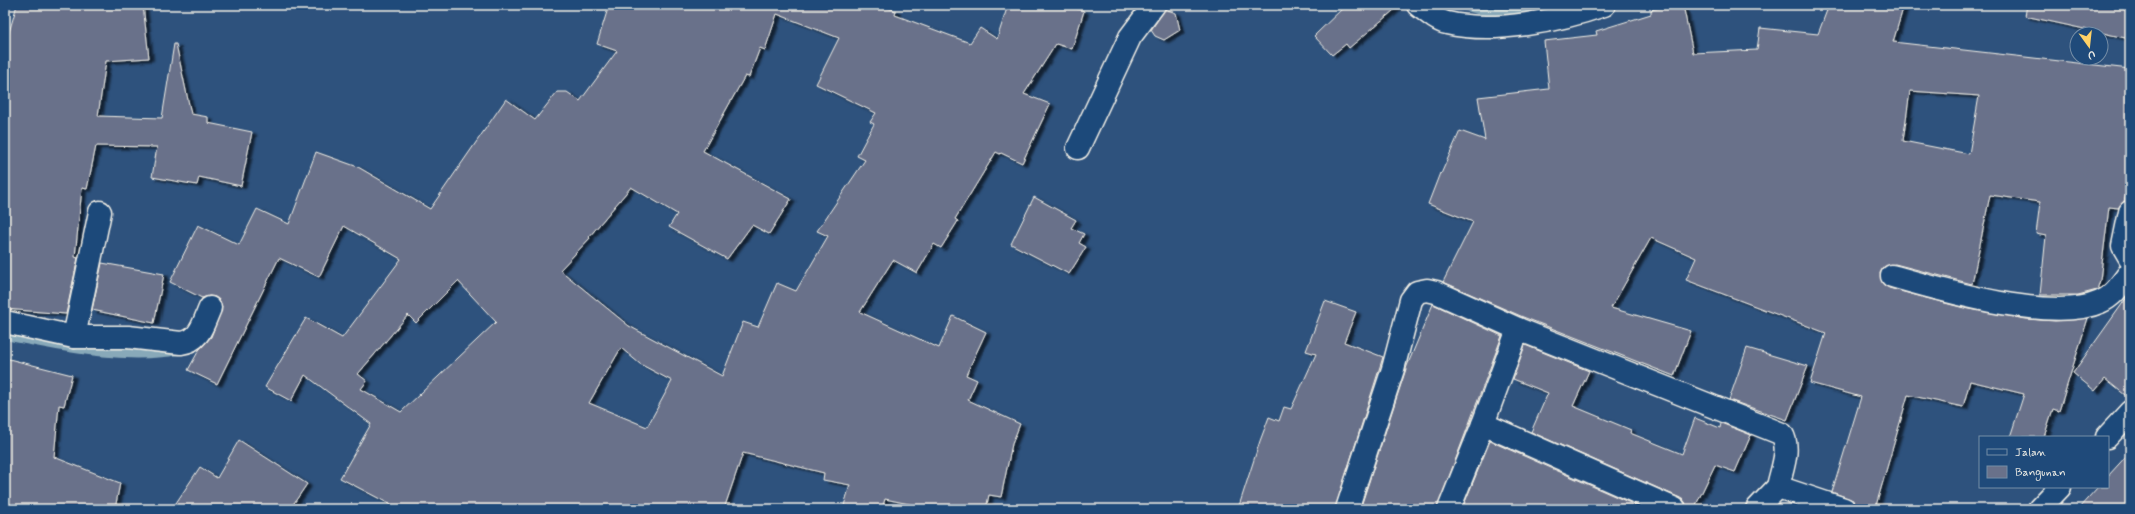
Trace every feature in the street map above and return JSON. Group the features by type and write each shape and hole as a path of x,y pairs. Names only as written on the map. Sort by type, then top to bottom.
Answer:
{"street":[{"path":"1078,148 1130,37 1154,5"},
{"path":"1418,5 1446,23 1483,26 1545,22 1576,15 1604,5"},
{"path":"74,336 100,212"},
{"path":"2130,212 2123,246 2130,258"},
{"path":"1892,276 1958,296 2045,308 2074,307 2100,302 2110,296 2130,272"},
{"path":"1347,509 1393,369 1411,300 1417,292 1427,290 1436,292 1518,329 1782,434 1786,440 1786,448 1778,487 1756,509"},
{"path":"5,322 74,336 107,336 181,343 190,342 196,338 210,308"},
{"path":"1450,509 1518,329"},
{"path":"2107,436 2130,412"},
{"path":"1483,424 1675,509"},
{"path":"1778,487 1844,509"},
{"path":"2039,509 2059,488"}],"building":[{"path":"17,5 143,5 149,58 106,61 98,116 162,118 174,44 176,44 191,114 208,117 208,123 252,132 241,186 199,177 197,185 152,177 157,147 96,146 87,189 82,188 75,257 78,258 66,314 5,309 5,46"},
{"path":"609,5 880,5 896,11 895,15 970,43 980,28 997,39 1008,5 1066,5 1084,11 1072,49 1056,44 1024,94 1050,104 1022,163 996,152 955,219 958,221 941,248 934,244 917,273 893,260 860,312 939,348 953,316 986,332 966,375 977,380 968,400 1020,424 1012,444 1001,497 989,495 986,509 933,509 885,499 882,509 843,509 850,485 823,480 824,473 743,453 724,509 399,509 340,478 371,424 305,375 291,401 265,387 306,318 342,338 401,259 344,226 319,277 279,258 217,384 188,370 199,350 211,337 222,307 220,301 215,297 209,296 202,298 170,282 198,225 239,245 257,209 289,224 316,152 358,167 430,209 506,99 535,120 557,92 567,92 580,101 617,51 597,44","holes":["777,14 839,38 816,84 876,113 870,122 874,124 857,156 865,160 817,231 828,236 796,291 777,283 758,327 743,322 722,376 629,326 560,270 590,238 589,237 631,187 677,214 669,227 727,259 752,225 769,234 791,199 703,151 745,76 749,77 760,48 765,50","458,281 496,322 401,412 361,389 367,381 358,374 408,315 416,323","621,348 640,364 672,381 647,427 589,403"]},
{"path":"1346,5 1400,5 1349,48 1346,44 1332,55 1314,36"},
{"path":"1673,5 1683,5 1693,53 1757,50 1760,28 1818,34 1829,5 1904,5 1893,42 2069,62 2069,66 2104,66 2130,69 2130,183 2124,201 2118,208 2109,207 2100,280 2097,290 2078,295 2040,295 2046,236 2036,234 2040,202 1990,195 1972,284 1895,264 1884,267 1880,273 1883,284 1889,288 1964,308 2026,319 2055,321 2088,318 2059,411 2053,409 2044,436 2010,436 2024,394 1970,381 1963,407 1908,395 1875,509 1856,509 1853,500 1832,492 1861,397 1810,383 1826,333 1686,280 1696,258 1651,238 1611,308 1691,331 1674,376 1523,317 1443,282 1473,222 1428,204 1440,173 1441,174 1460,131 1485,140 1478,97 1549,89 1544,41 1597,35 1596,31 1651,14 1651,10","holes":["1910,91 1979,96 1969,154 1903,141"]},
{"path":"2027,5 2130,5 2130,39 2109,34 2109,26 2071,26 2025,16"},
{"path":"1165,9 1176,13 1180,30 1164,40 1155,36 1151,30"},
{"path":"1034,197 1076,220 1071,228 1084,234 1079,243 1086,247 1069,274 1011,244"},
{"path":"102,263 164,274 154,323 92,310"},
{"path":"2130,293 2130,399 2105,379 2095,391 2073,373"},
{"path":"1325,301 1356,312 1344,342 1383,357 1335,509 1238,509 1269,417 1279,421 1284,407 1291,409 1316,354 1306,351"},
{"path":"1433,304 1502,336 1437,509 1360,509 1407,366"},
{"path":"1525,345 1589,371 1573,406 1631,430 1630,433 1682,454 1695,418 1720,428 1721,423 1751,435 1735,472 1715,465 1694,509 1687,509 1685,502 1680,498 1531,432 1548,393 1513,379"},
{"path":"1747,348 1808,366 1787,420 1729,400"},
{"path":"5,358 72,375 64,406 59,405 54,457 120,483 115,509 5,509"},
{"path":"239,440 307,484 290,509 172,509 200,467 217,478"},
{"path":"1490,441 1644,509 1462,509"},
{"path":"2130,452 2130,509 2078,509 2097,488 2109,488 2109,475"}],"waterway":[{"path":"1463,5 1485,11 1546,10 1565,5"},
{"path":"5,335 113,353 157,353 179,350"}]}
